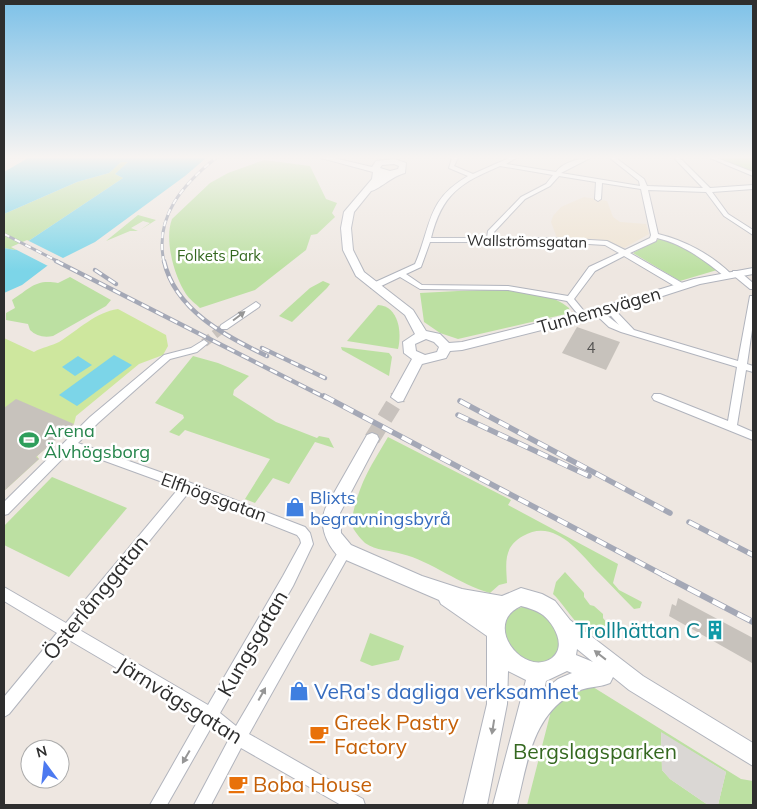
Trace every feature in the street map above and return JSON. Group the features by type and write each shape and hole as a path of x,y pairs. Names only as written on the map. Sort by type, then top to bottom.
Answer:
{"street":[{"path":"362,196 349,212 346,228 346,241 351,260 360,274 409,313 422,335"},
{"path":"347,232 351,229 357,206 366,196"},
{"path":"374,286 418,265 438,207 450,196"},
{"path":"491,241 490,232 527,196"},
{"path":"646,196 655,235"},
{"path":"712,196 726,215 753,233"},
{"path":"570,299 592,269 653,238 655,235"},
{"path":"655,235 673,240 698,253 753,287"},
{"name":"Wallströmsgatan","path":"427,240 601,242 625,252 681,286"},
{"name":"Tunhemsvägen","path":"445,347 462,346 584,316 681,286 731,273 753,271"},
{"path":"401,274 420,287 508,288 570,299 584,316"},
{"path":"732,426 753,298"},
{"path":"224,327 256,306"},
{"path":"603,311 612,325 753,369"},
{"path":"422,335 437,338 445,347 442,355 437,358 418,359 410,353 408,345 412,339 422,335"},
{"path":"4,510 69,444 167,357 186,353 204,343"},
{"path":"398,398 418,359"},
{"path":"657,397 753,436"},
{"path":"372,439 332,512 332,532 338,545 345,551 429,587 474,602 503,605 521,597 538,600 554,611 565,628 636,683 753,755"},
{"name":"Elfhögsgatan","path":"69,444 187,486 301,531"},
{"name":"Österlånggatan","path":"4,709 187,486"},
{"name":"Kungsgatan","path":"158,805 304,551 307,544 306,537 301,531"},
{"name":"Kungsgatan","path":"202,805 318,594 345,551"},
{"path":"429,587 496,637 515,665 526,671 538,673 550,670 563,659 568,644 565,628"},
{"name":"Järnvägsgatan","path":"4,594 211,715 238,737 358,805"},
{"path":"475,805 490,742 496,704 495,619 503,605"},
{"path":"563,659 602,675 636,683"},
{"path":"505,805 519,742 538,673"},
{"path":"519,742 542,706 563,685 581,678 602,675"}],"shaded area":[{"path":"584,197 607,201 613,217 620,222 646,224 649,234 624,248 604,240 557,238 551,222 553,216 561,207"},
{"path":"661,732 726,772 718,805 708,805 670,779 662,770"}],"green space":[{"path":"46,196 96,196 15,250 4,248 4,214"},
{"name":"Folkets Park","path":"197,196 324,196 326,199 337,203 332,213 335,217 317,234 311,235 306,250 255,290 200,308 186,294 174,268 169,237 172,219"},
{"path":"138,215 156,220 140,230 150,223 143,221 131,228 138,231 130,231 106,241"},
{"path":"659,239 676,243 691,250 717,270 680,281 633,253"},
{"path":"70,277 111,300 106,306 53,336 43,337 32,332 28,324 6,320 6,313 15,308 12,300 29,288 38,283 58,283"},
{"path":"323,281 330,284 292,322 279,316 310,288"},
{"path":"501,290 531,293 558,301 569,308 570,313 458,339 440,333 424,322 420,293"},
{"path":"378,305 391,310 395,315 400,336 398,349 347,341"},
{"path":"118,309 166,335 168,346 163,355 139,364 76,416 74,424 37,456 39,459 4,491 4,338 34,352 59,342 102,314"},
{"path":"341,347 389,353 392,357 389,376 342,350"},
{"path":"193,356 218,363 249,376 234,390 233,395 276,422 317,438 319,436 329,438 334,448 315,442 289,484 273,478 255,503 245,499 270,459 185,430 179,436 169,432 184,418 183,415 155,403"},
{"path":"388,437 511,500 508,505 618,564 613,583 619,590 642,602 640,608 634,609 573,546 555,534 545,531 534,531 523,536 512,545 507,556 507,583 499,585 490,593 468,585 413,557 369,546 357,534 351,524 360,489"},
{"path":"52,477 127,508 69,577 4,545 4,526"},
{"path":"565,572 584,593 584,597 590,605 603,614 603,618 611,628 602,637 587,632 574,620 553,594 556,582"},
{"path":"526,606 542,614 555,628 558,636 559,645 556,653 549,660 538,664 526,661 516,654 508,644 504,632 505,621 512,612"},
{"path":"370,633 404,646 399,660 372,666 360,661"},
{"name":"Bergslagsparken","path":"593,687 741,779 753,781 753,805 718,805 726,772 661,733 662,770 670,779 708,805 527,805 551,711 565,691"}],"water":[{"path":"4,196 46,196 4,214"},
{"path":"96,196 158,196 95,242 47,266 22,285 4,293 4,248 15,250"},
{"path":"114,355 132,365 77,406 59,395"},
{"path":"78,356 92,365 75,376 62,367"}],"pier":[{"path":"27,240 65,259 50,267 11,247"}],"building":[{"path":"577,327 620,342 606,370 562,353"},
{"name":"Arena Älvhögsborg","path":"16,399 74,424 36,457 39,459 4,491 4,408"},
{"name":"Trollhättan C","path":"678,598 753,638 752,663 669,616 672,604 676,606"}],"tunnel":[{"path":"204,343 224,327"},
{"path":"372,439 398,397"}],"railway":[{"path":"164,262 163,230 167,216 178,196"},
{"path":"4,234 59,262"},
{"path":"56,261 326,398"},
{"path":"164,261 170,278 179,294 190,307 219,330 267,356"},
{"path":"95,270 116,284"},
{"path":"262,348 325,378"},
{"path":"324,396 665,576"},
{"path":"460,401 670,513"},
{"path":"458,415 589,476"},
{"path":"689,522 753,555"},
{"path":"663,575 753,622"}],"place":[{"name":"Arena Älvhögsborg","path":"29,440"},
{"name":"Blixts begravningsbyrå","path":"295,507"},
{"name":"Trollhättan C","path":"715,630"},
{"name":"VeRa's dagliga verksamhet","path":"299,691"},
{"name":"Greek Pastry Factory","path":"319,734"},
{"name":"Boba House","path":"238,784"}]}
